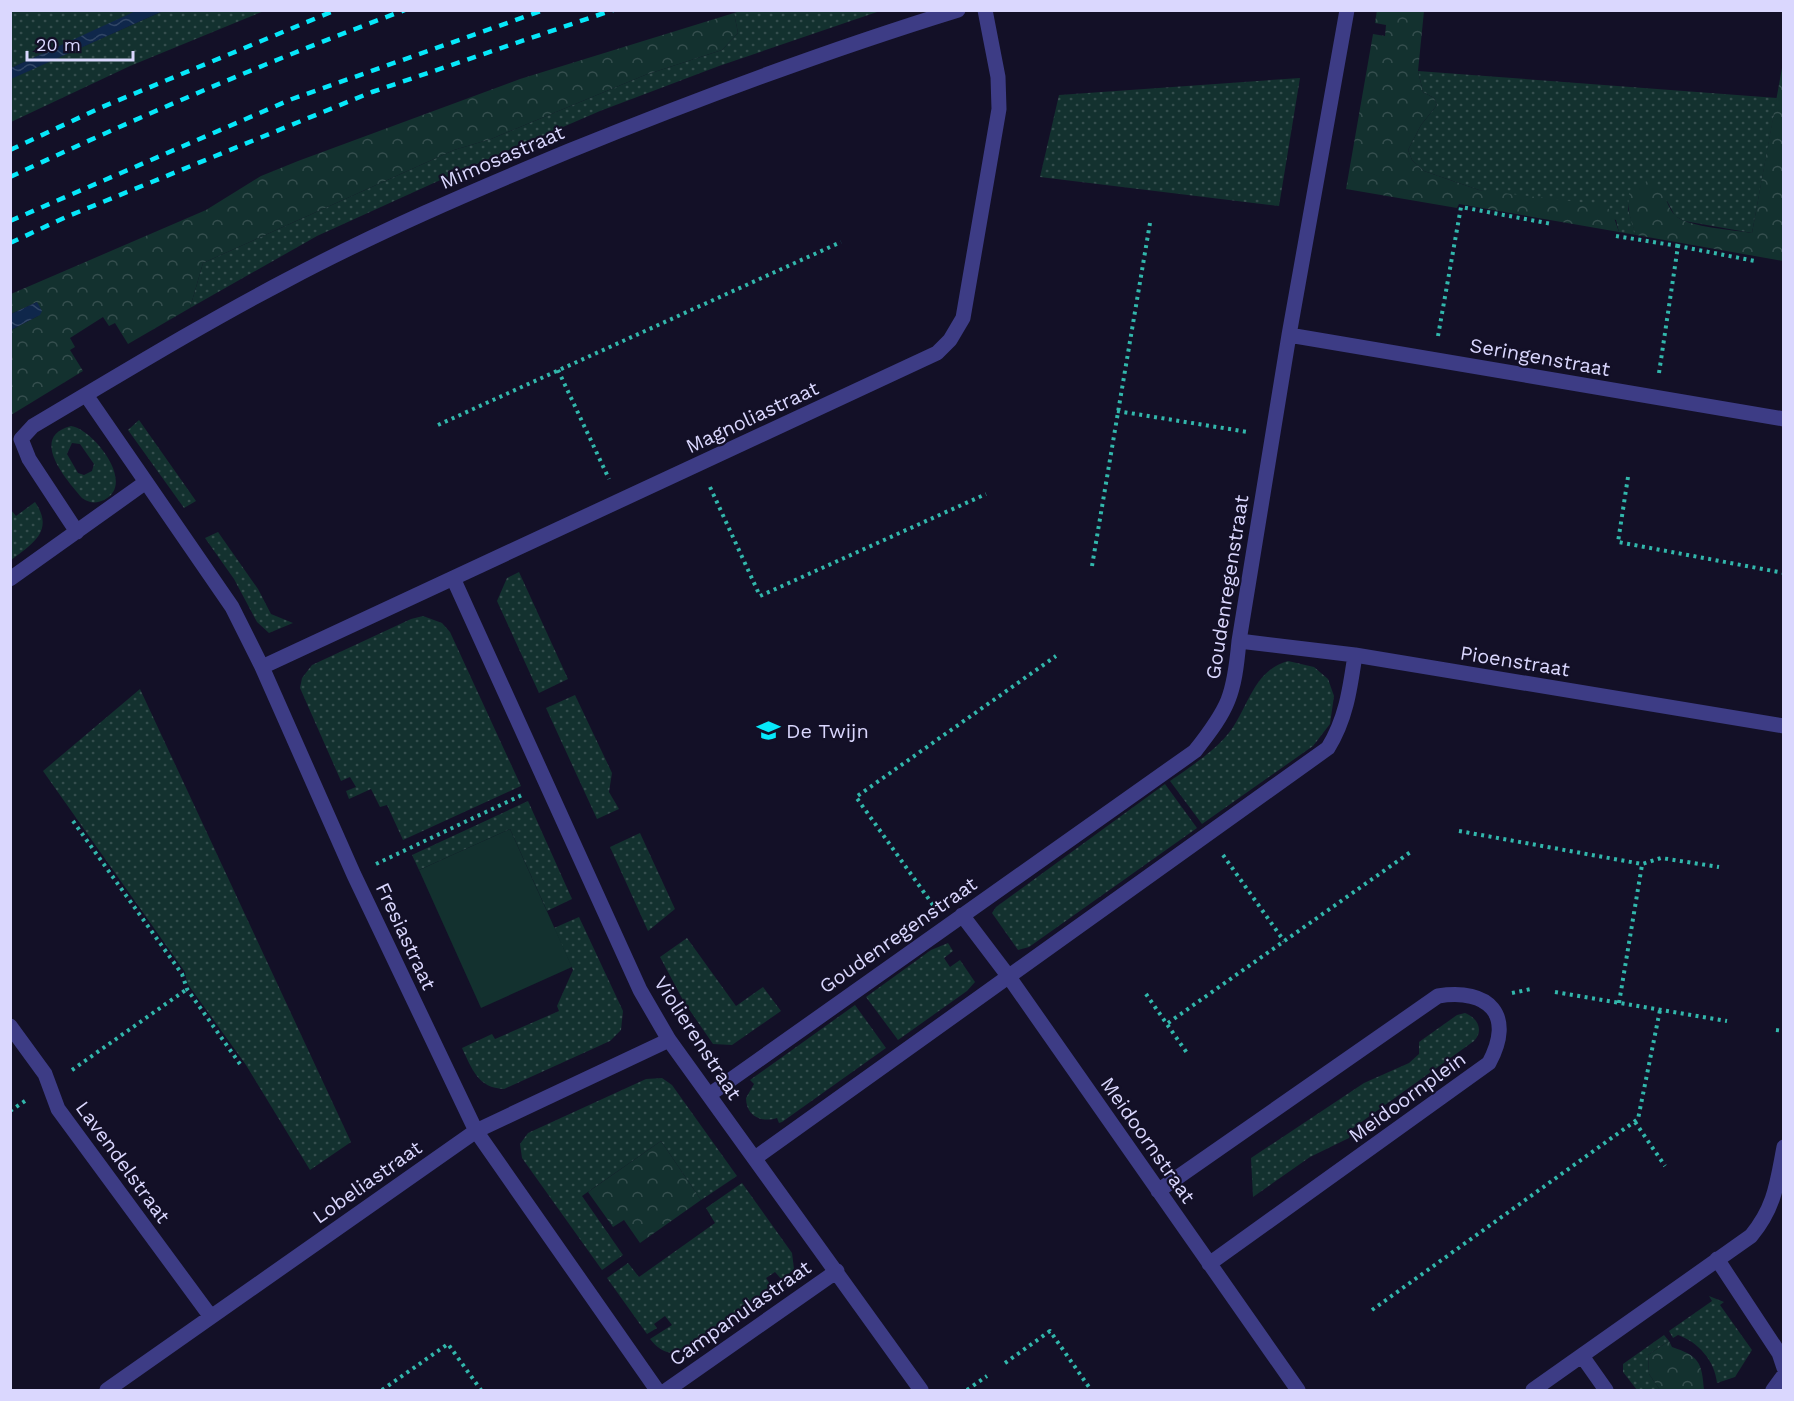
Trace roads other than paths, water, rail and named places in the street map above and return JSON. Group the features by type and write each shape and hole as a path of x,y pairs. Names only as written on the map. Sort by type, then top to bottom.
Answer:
{"street":[{"name":"Mimosastraat","path":"77,532 29,459 21,439 33,426 214,319 287,279 492,183 743,82 849,44 958,10"},
{"name":"Magnoliastraat","path":"262,667 937,353 950,340 963,318 999,109 997,67 985,10"},
{"name":"Goudenregenstraat","path":"709,1095 1195,751 1219,721 1235,687 1239,641 1288,336 1347,10"},
{"name":"Seringenstraat","path":"1288,336 1784,419"},
{"path":"10,579 146,483 86,395"},
{"name":"Fresiastraat","path":"146,483 232,607 262,667 354,875 476,1131 657,1390"},
{"name":"Violierenstraat","path":"453,578 640,990 669,1040 921,1390"},
{"name":"Pioenstraat","path":"1239,641 1355,655 1784,726"},
{"path":"755,1158 1207,832 1328,748 1338,731 1347,705 1355,655"},
{"name":"Meidoornstraat","path":"962,915 1009,977 1298,1390"},
{"name":"Meidoornplein","path":"1158,1191 1438,996 1460,992 1473,994 1492,1009 1500,1026 1499,1045 1489,1063 1209,1264"},
{"name":"Lavendelstraat","path":"10,1026 50,1084 58,1109 211,1317"},
{"name":"Lobeliastraat","path":"107,1390 476,1131 669,1040"},
{"path":"1533,1390 1751,1236 1766,1217 1776,1188 1784,1147"},
{"path":"1717,1259 1779,1353 1784,1368"},
{"name":"Campanulastraat","path":"668,1390 837,1271"},
{"path":"1582,1356 1606,1390"},
{"path":"1773,1390 1784,1375"}],"water":[{"path":"138,10 163,11 11,79 11,68"},
{"path":"37,302 42,311 40,315 11,330 11,314"}],"railway":[{"path":"10,150 102,107 336,10"},
{"path":"10,177 206,89 405,10"},
{"path":"10,221 292,99 544,10"},
{"path":"10,243 66,217 372,92 613,10"}],"place":[{"name":"De Twijn","path":"768,731"}]}
